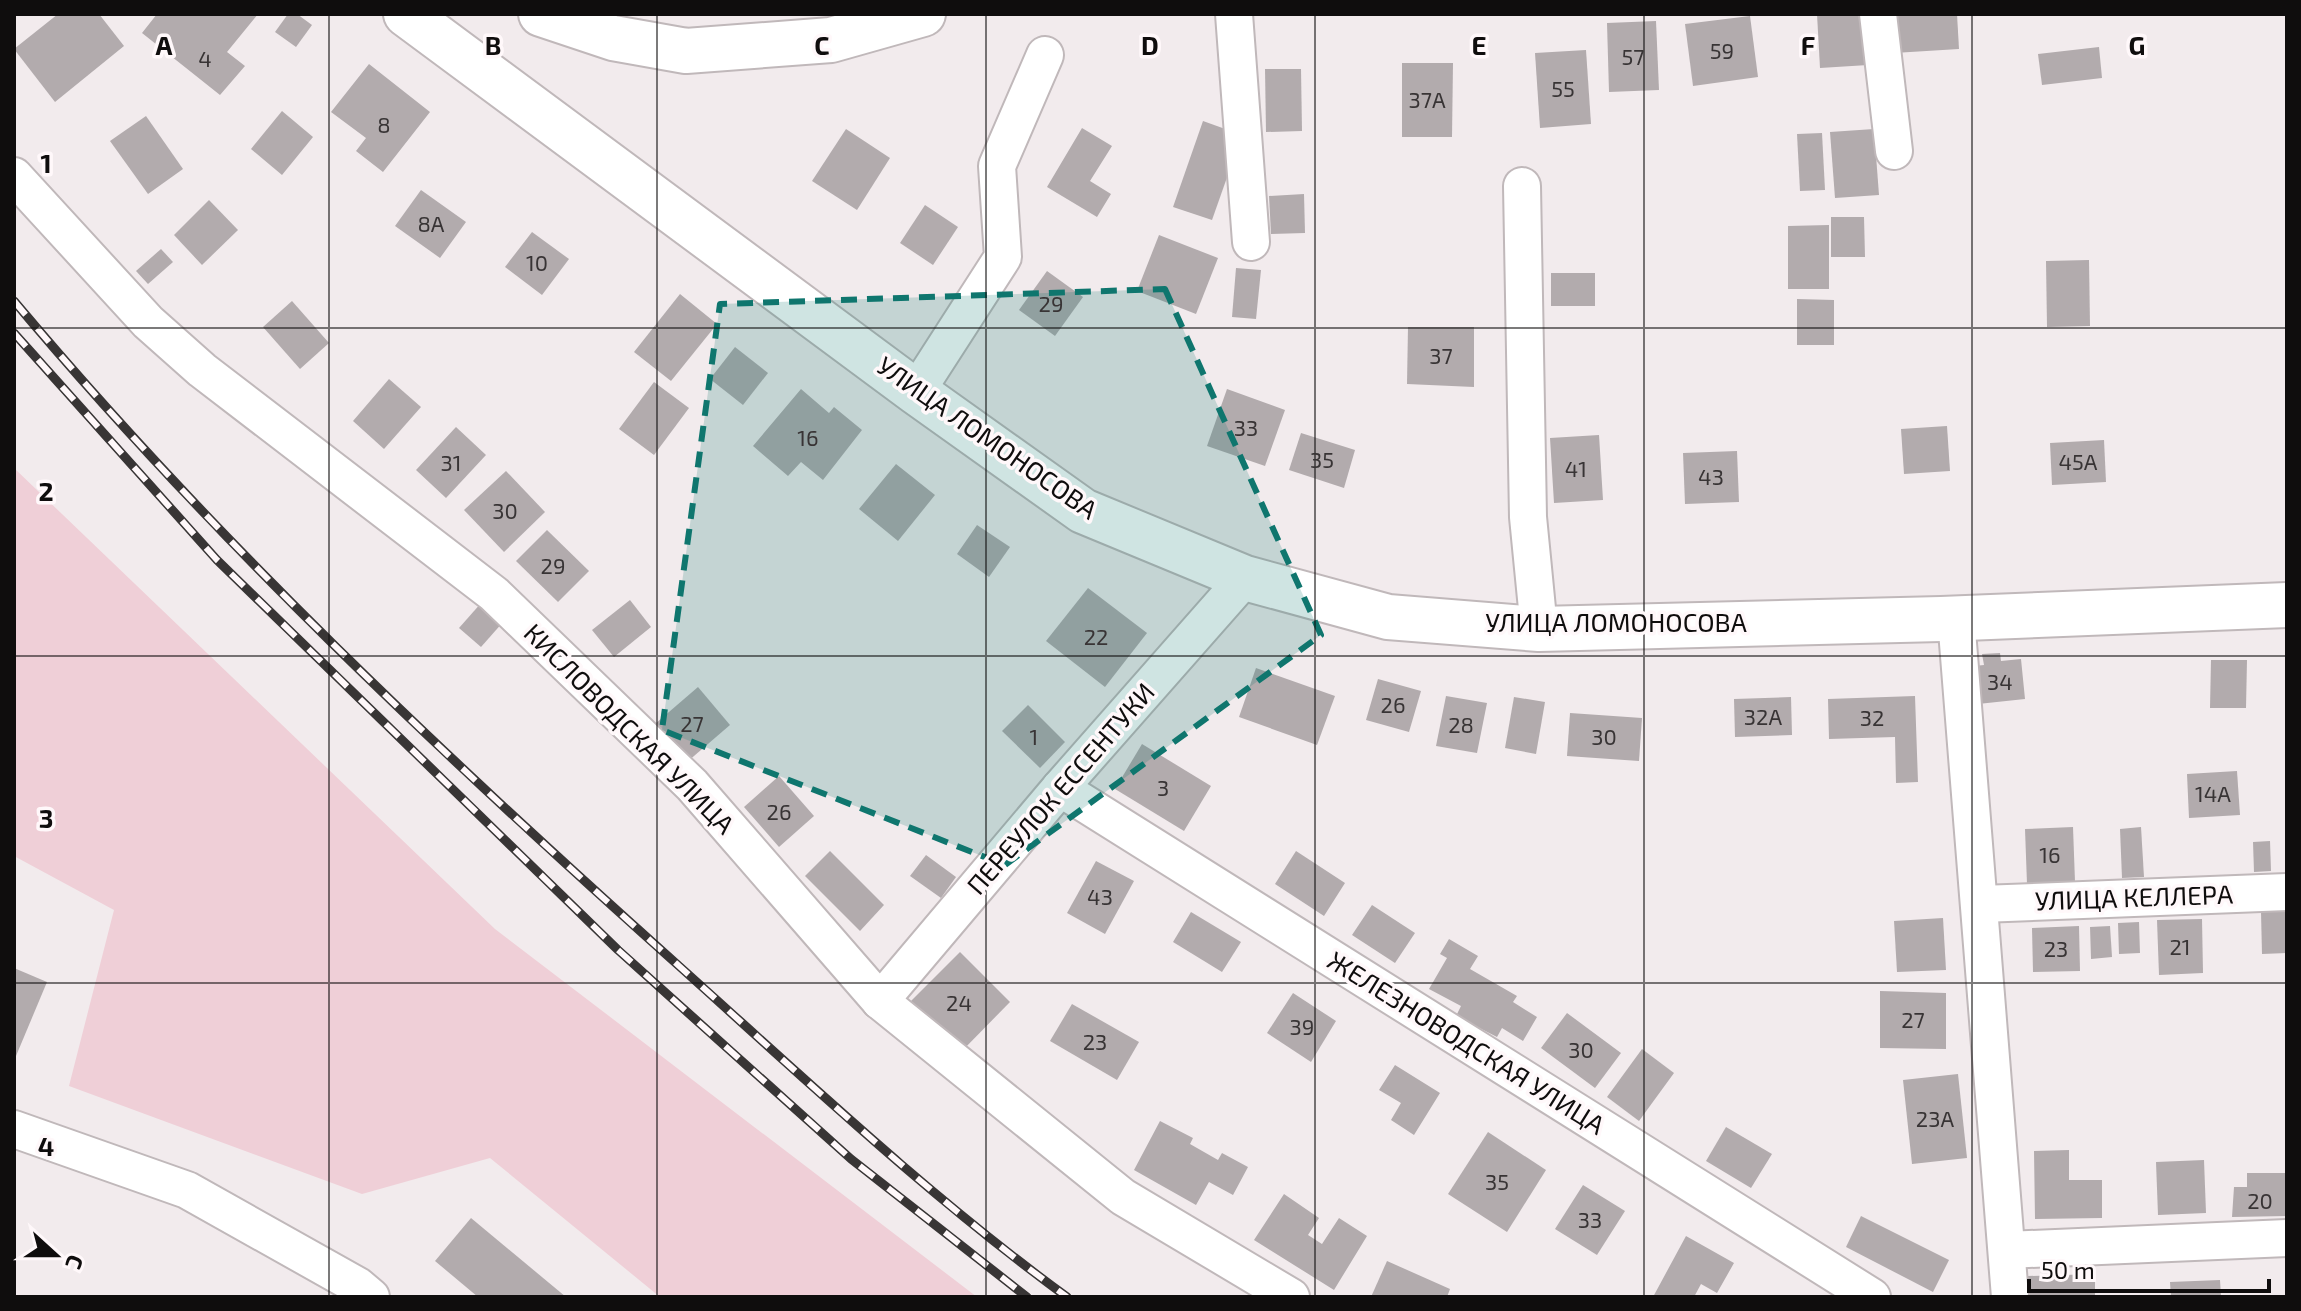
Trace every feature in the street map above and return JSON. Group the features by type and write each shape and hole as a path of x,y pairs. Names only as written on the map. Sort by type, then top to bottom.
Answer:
{"main road":[{"name":"УЛИЦА ЛОМОНОСОВА","path":"406,14 916,392 1083,511 1245,578 1388,617 1539,629 2287,605"},
{"path":"541,14 613,38 686,51 831,40 923,14"}],"street":[{"path":"1234,14 1251,242"},
{"path":"1878,14 1894,151"},
{"path":"916,392 1003,257 997,166 1045,55"},
{"name":"КИСЛОВОДСКАЯ УЛИЦА","path":"14,176 148,322 202,370 494,594 692,785 880,1001 1123,1197 1291,1297"},
{"path":"1522,186 1528,517 1539,629"},
{"name":"ПЕРЕУЛОК ЕССЕНТУКИ","path":"880,1001 1060,788 1245,578"},
{"path":"1956,618 2010,1297"},
{"name":"ЖЕЛЕЗНОВОДСКАЯ УЛИЦА","path":"1060,788 1872,1297"},
{"name":"УЛИЦА КЕЛЛЕРА","path":"1981,904 2287,892"},
{"path":"14,1129 187,1190 358,1286 371,1297"},
{"path":"2007,1250 2287,1238"}],"highlighted area":[{"path":"1165,289 1321,635 1005,865 662,730 720,304"}],"shaded area":[{"path":"14,468 495,929 977,1297 660,1297 490,1158 362,1194 69,1086 114,910 14,856"}],"building":[{"path":"58,14 99,14 124,46 55,102 14,49"},
{"path":"157,14 258,14 227,52 245,66 220,95 142,33"},
{"path":"288,14 297,14 312,25 296,47 275,32"},
{"path":"1817,14 1866,14 1868,65 1820,68"},
{"path":"1892,14 1957,14 1959,49 1894,53"},
{"path":"1750,16 1758,77 1693,86 1685,24"},
{"path":"1656,21 1659,90 1609,92 1607,23"},
{"path":"2099,47 2102,78 2042,85 2038,54"},
{"path":"1586,50 1591,124 1540,128 1535,53"},
{"path":"1402,63 1453,63 1452,137 1402,137"},
{"path":"369,64 430,112 383,172 356,151 366,138 331,112"},
{"path":"1265,69 1301,69 1302,131 1266,132"},
{"path":"282,111 313,137 282,175 251,149"},
{"path":"146,116 183,169 148,194 110,141"},
{"path":"1203,121 1242,135 1212,220 1173,207"},
{"path":"1082,128 1112,146 1090,181 1111,194 1097,217 1047,187"},
{"path":"846,129 890,158 857,210 812,181"},
{"path":"1874,129 1879,195 1835,198 1830,132"},
{"path":"1822,133 1825,190 1800,191 1797,134"},
{"path":"421,190 466,222 440,258 395,226"},
{"path":"1304,194 1305,233 1271,234 1269,196"},
{"path":"209,200 238,230 202,265 174,235"},
{"path":"925,205 958,227 933,265 900,243"},
{"path":"1831,217 1864,217 1865,257 1831,257"},
{"path":"1829,225 1829,289 1788,289 1788,226"},
{"path":"532,232 569,259 542,295 505,267"},
{"path":"1159,235 1218,258 1196,314 1137,291"},
{"path":"161,249 173,262 148,284 136,271"},
{"path":"2089,260 2090,326 2047,327 2046,261"},
{"path":"1236,268 1261,270 1256,319 1232,317"},
{"path":"1047,271 1083,297 1055,336 1019,310"},
{"path":"1551,273 1595,273 1595,306 1551,306"},
{"path":"680,294 717,324 671,381 634,352"},
{"path":"1797,299 1834,300 1834,345 1797,345"},
{"path":"292,301 329,343 300,369 263,327"},
{"path":"1408,327 1474,327 1474,387 1407,384"},
{"path":"735,347 768,373 743,405 710,379"},
{"path":"389,379 421,407 384,449 353,421"},
{"path":"654,382 689,408 654,455 619,429"},
{"path":"801,389 829,413 834,407 862,430 823,480 801,462 788,476 753,446"},
{"path":"1227,389 1285,410 1265,466 1207,446"},
{"path":"1947,426 1950,471 1904,474 1901,429"},
{"path":"456,427 486,455 446,498 416,470"},
{"path":"1301,433 1355,450 1344,488 1289,470"},
{"path":"1599,435 1603,500 1554,503 1550,438"},
{"path":"2104,440 2106,482 2052,485 2050,443"},
{"path":"1737,451 1739,502 1685,504 1683,453"},
{"path":"896,464 935,495 898,541 859,509"},
{"path":"506,471 545,512 504,552 464,510"},
{"path":"977,525 1010,547 989,577 957,554"},
{"path":"547,530 589,571 558,602 516,561"},
{"path":"1088,588 1147,633 1105,687 1046,641"},
{"path":"630,600 651,627 614,657 592,630"},
{"path":"482,602 504,621 481,647 459,628"},
{"path":"2000,653 2001,661 2021,659 2025,699 1978,704 1974,666 1984,665 1982,654"},
{"path":"2211,660 2247,660 2246,708 2210,708"},
{"path":"1256,668 1335,696 1317,745 1239,717"},
{"path":"1378,679 1421,691 1409,732 1366,720"},
{"path":"698,687 730,725 687,762 655,724"},
{"path":"1446,696 1487,703 1477,753 1436,746"},
{"path":"1915,696 1918,782 1896,783 1895,737 1829,739 1828,699"},
{"path":"1514,697 1545,702 1536,754 1505,748"},
{"path":"1791,697 1792,735 1735,737 1734,699"},
{"path":"1028,705 1065,742 1040,768 1002,731"},
{"path":"1570,713 1642,718 1639,761 1567,756"},
{"path":"1142,744 1211,786 1184,831 1115,789"},
{"path":"2237,771 2240,815 2189,818 2187,774"},
{"path":"779,776 814,816 779,847 744,807"},
{"path":"2073,827 2075,882 2027,884 2025,829"},
{"path":"2141,827 2144,877 2122,878 2120,829"},
{"path":"2270,841 2271,871 2254,872 2253,842"},
{"path":"830,851 884,905 860,931 805,876"},
{"path":"1296,851 1345,883 1324,916 1275,884"},
{"path":"926,855 956,877 941,898 910,876"},
{"path":"1096,861 1134,881 1105,934 1067,913"},
{"path":"1372,905 1415,933 1395,963 1352,935"},
{"path":"2287,911 2287,953 2262,954 2261,912"},
{"path":"1191,912 1241,942 1222,972 1173,942"},
{"path":"1943,918 1946,970 1897,972 1894,921"},
{"path":"2202,919 2203,973 2159,975 2157,920"},
{"path":"2139,922 2140,953 2119,954 2118,923"},
{"path":"2079,926 2080,971 2033,972 2032,928"},
{"path":"2110,926 2112,957 2091,959 2090,927"},
{"path":"1449,939 1478,956 1470,969 1517,996 1513,1002 1537,1017 1523,1041 1502,1028 1497,1037 1456,1016 1461,1006 1429,989 1447,958 1440,954"},
{"path":"960,952 1010,1002 959,1054 909,1003"},
{"path":"14,968 47,982 16,1056 14,1055"},
{"path":"1880,991 1946,993 1946,1049 1880,1048"},
{"path":"1293,993 1336,1021 1311,1062 1267,1033"},
{"path":"1072,1004 1139,1042 1117,1080 1050,1041"},
{"path":"1567,1013 1621,1053 1595,1088 1541,1048"},
{"path":"1642,1049 1674,1073 1639,1121 1607,1097"},
{"path":"1395,1065 1440,1093 1414,1135 1391,1120 1401,1103 1379,1090"},
{"path":"1958,1074 1967,1158 1912,1164 1903,1080"},
{"path":"1160,1121 1193,1138 1190,1144 1218,1160 1222,1153 1248,1167 1233,1195 1209,1182 1196,1205 1134,1170"},
{"path":"1726,1127 1772,1154 1751,1188 1706,1161"},
{"path":"1488,1132 1546,1170 1507,1232 1448,1194"},
{"path":"2069,1150 2069,1180 2102,1180 2102,1218 2035,1219 2034,1151"},
{"path":"2204,1160 2206,1213 2158,1215 2156,1162"},
{"path":"2247,1173 2287,1173 2287,1216 2232,1217 2234,1187 2247,1187"},
{"path":"1583,1185 1625,1211 1597,1255 1555,1229"},
{"path":"1284,1194 1319,1218 1308,1235 1322,1244 1339,1218 1367,1236 1334,1290 1254,1240"},
{"path":"1861,1216 1949,1260 1933,1292 1846,1247"},
{"path":"471,1218 566,1297 478,1297 435,1261"},
{"path":"1686,1236 1734,1263 1717,1293 1701,1284 1694,1297 1653,1297"},
{"path":"1387,1261 1450,1289 1447,1297 1371,1297"},
{"path":"2095,1274 2095,1297 2028,1297 2028,1276"},
{"path":"2220,1280 2221,1297 2171,1297 2170,1282"}],"railway":[{"path":"14,301 170,477 334,646 419,727 869,1136 966,1219 1067,1297"},
{"path":"14,333 217,560 618,950 851,1159 1027,1297"}]}
